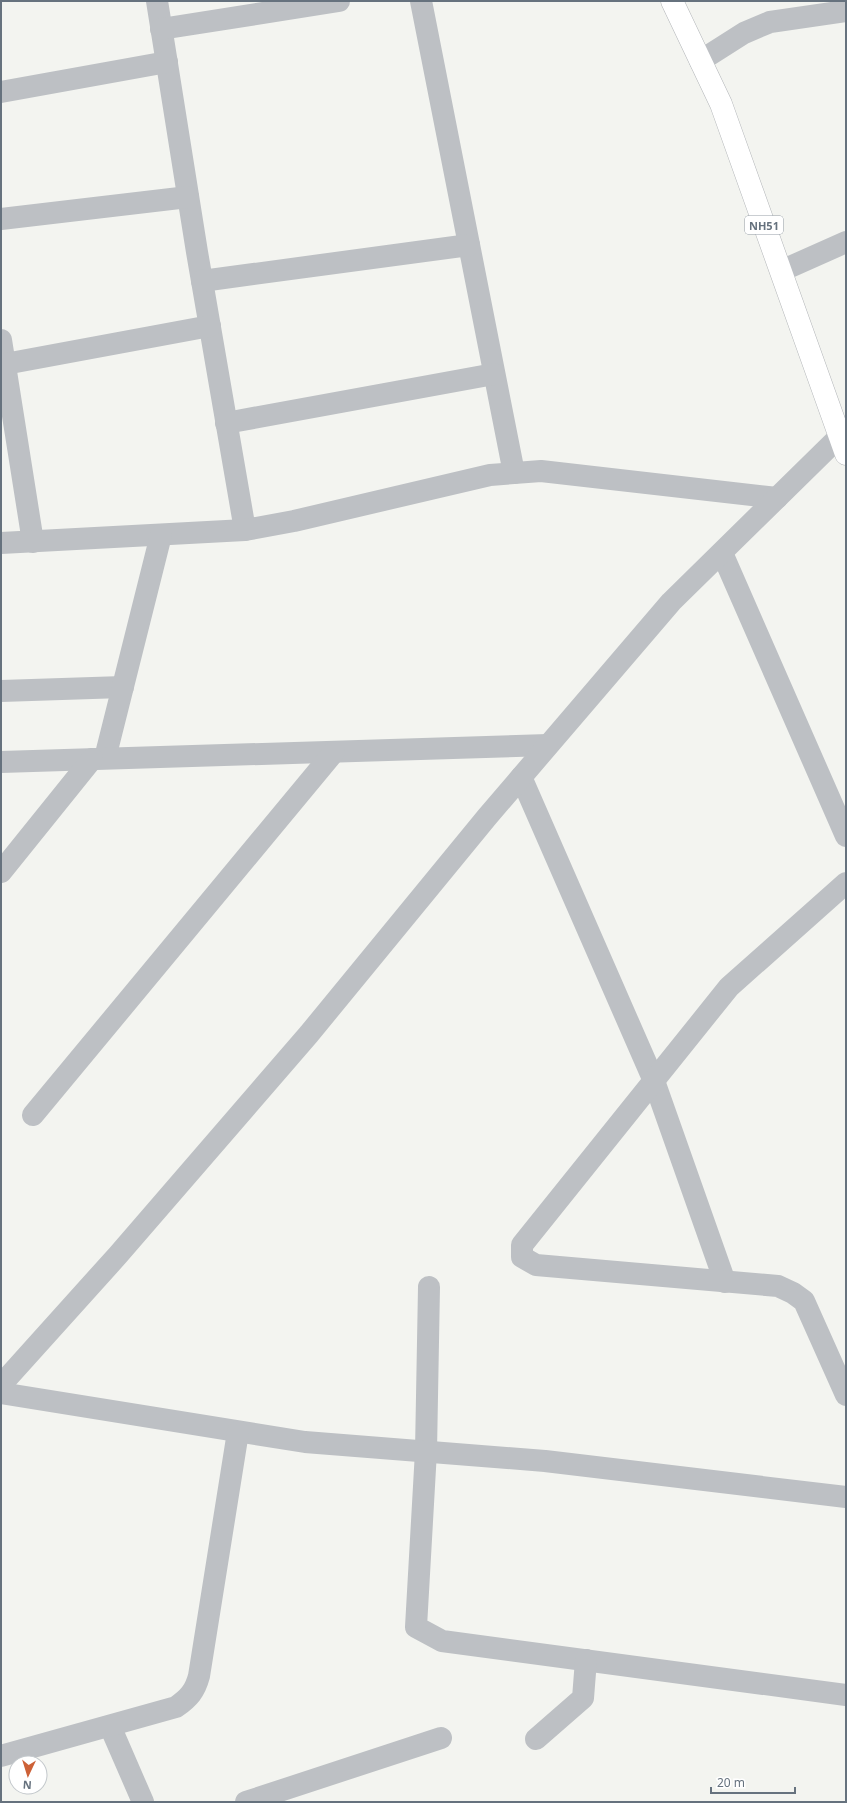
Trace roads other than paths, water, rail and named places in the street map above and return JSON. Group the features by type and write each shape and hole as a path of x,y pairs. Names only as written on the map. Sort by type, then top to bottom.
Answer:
{"highway":[{"name":"NH51","path":"672,1 721,104 780,271 844,442"}],"street":[{"path":"157,1 188,198 245,530"},
{"path":"161,29 339,1"},
{"path":"421,1 514,473"},
{"path":"700,61 744,33 770,22 846,10"},
{"path":"1,92 166,62"},
{"path":"1,219 188,198"},
{"path":"780,271 846,242"},
{"path":"202,281 469,245"},
{"path":"5,364 210,326"},
{"path":"1,340 33,542"},
{"path":"226,422 494,374"},
{"path":"1,1385 118,1255 309,1034 521,777 671,602 777,498 844,442"},
{"path":"1,543 245,530 294,521 490,475 541,471 777,498"},
{"path":"1,872 98,759 123,687 160,535"},
{"path":"722,552 846,836"},
{"path":"1,692 123,687"},
{"path":"1,762 548,745"},
{"path":"33,1115 334,752"},
{"path":"521,777 654,1081 725,1282"},
{"path":"846,883 729,987 522,1245 522,1257 536,1265 778,1286 793,1293 804,1301 846,1395"},
{"path":"429,1287 426,1451 416,1627 442,1641 846,1695"},
{"path":"1,1393 305,1442 545,1461 846,1497"},
{"path":"1,1756 176,1707 187,1699 195,1690 200,1676 238,1432"},
{"path":"536,1738 583,1698 586,1660"},
{"path":"110,1726 143,1802"},
{"path":"246,1802 441,1738"}]}
